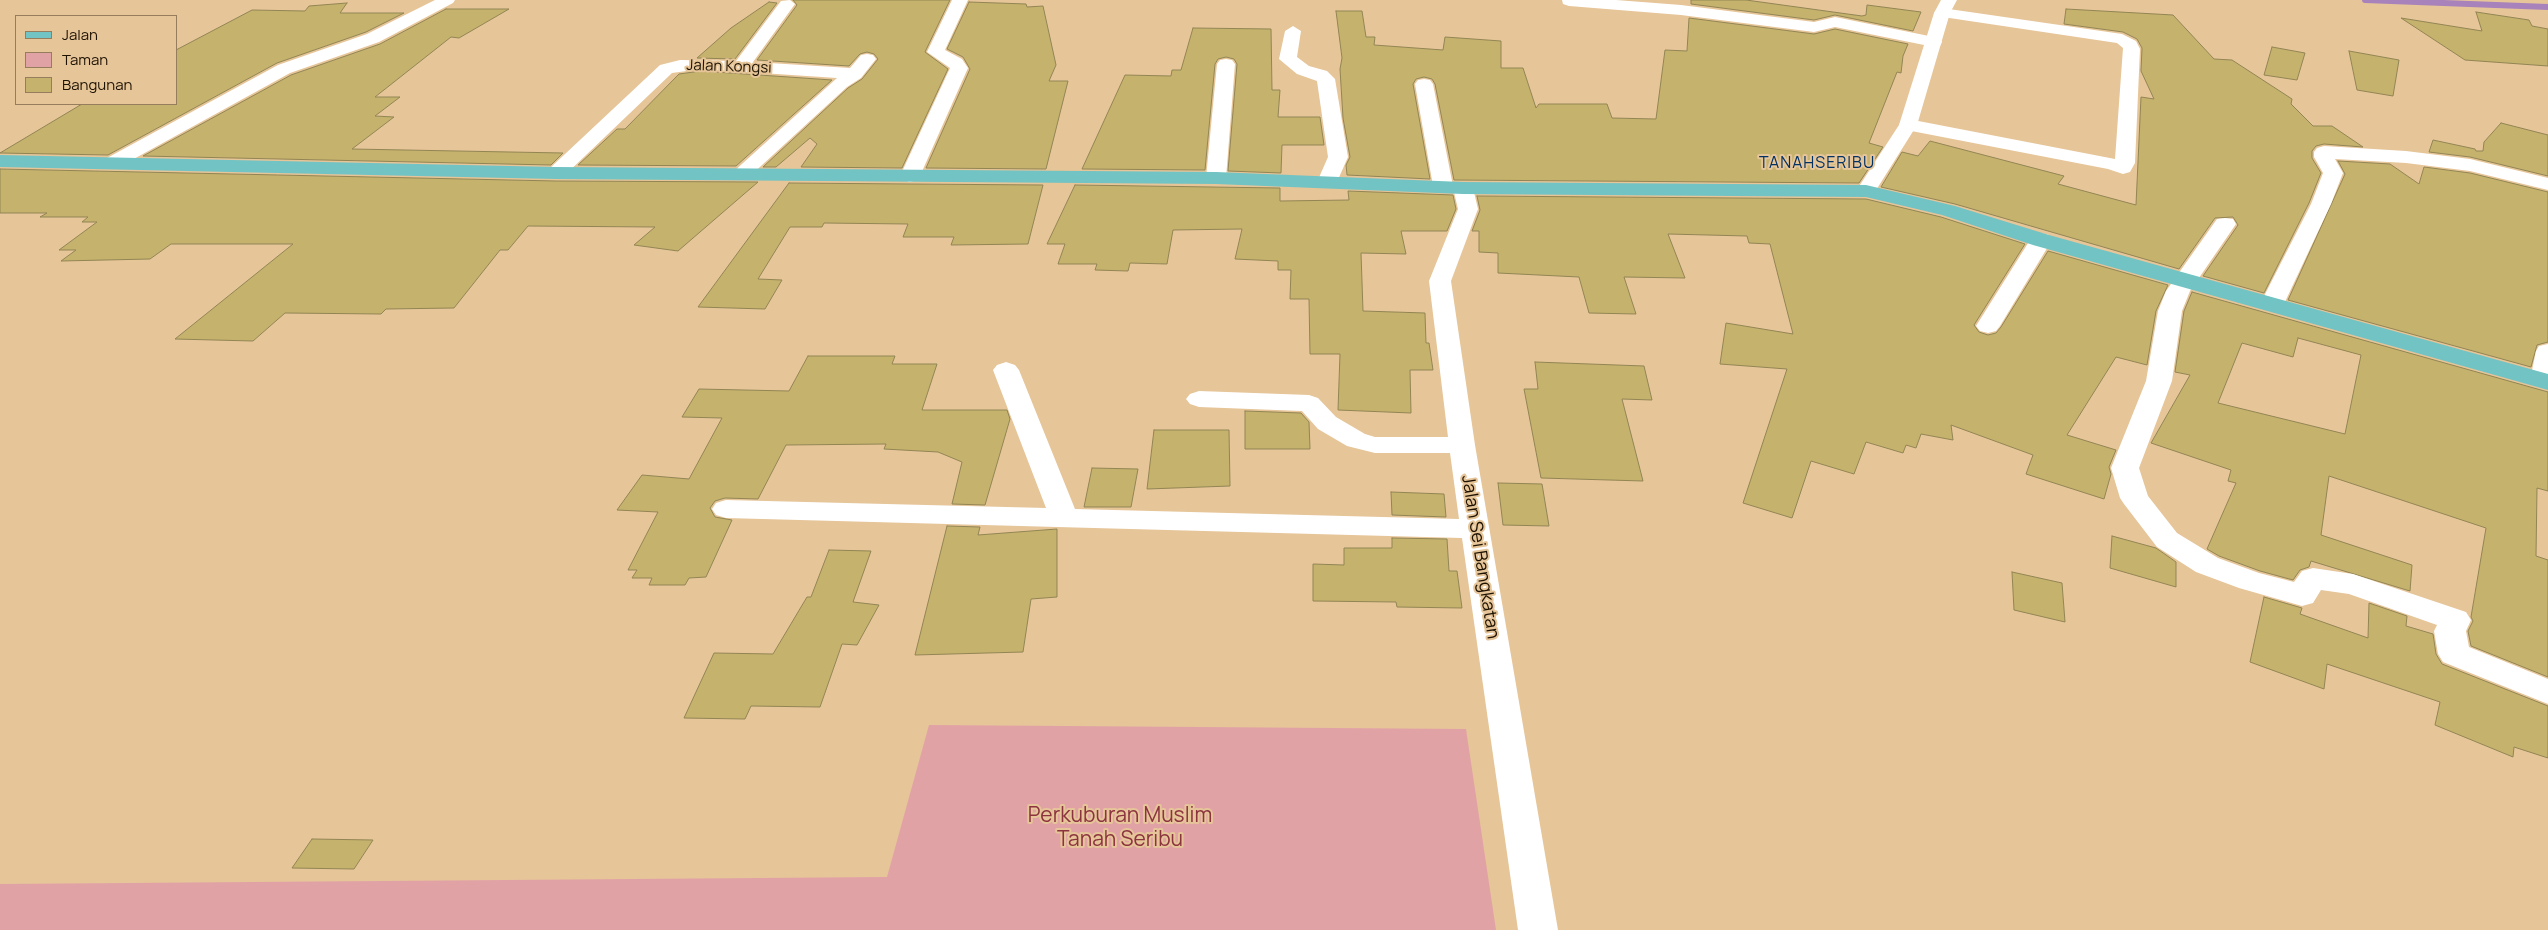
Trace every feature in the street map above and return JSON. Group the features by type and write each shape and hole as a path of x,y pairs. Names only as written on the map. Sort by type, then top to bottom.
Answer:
{"main road":[{"path":"0,161 556,173 1216,178 1453,186 1866,192 1948,210 2041,240 2546,381"}],"street":[{"path":"114,162 284,69 389,31 447,0"},
{"path":"910,176 959,68 956,63 936,52 960,0"},
{"path":"1570,1 1681,10 1814,27 1835,22 1934,42"},
{"path":"740,66 788,4"},
{"path":"1866,192 1908,124 1946,6 2122,39 2132,49 2125,163 2123,168 2113,164 1908,124"},
{"path":"1293,31 1288,59 1303,70 1321,74 1326,79 1338,157 1327,182"},
{"path":"742,174 841,83 855,74 867,59"},
{"path":"1216,178 1226,64"},
{"name":"Jalan Kongsi","path":"556,173 661,72 680,65 740,66 855,74"},
{"name":"Jalan Sei Bangkatan","path":"1424,84 1453,186 1468,209 1440,281 1462,445 1538,930"},
{"path":"2272,304 2321,204 2332,173 2324,157 2324,152 2406,157 2470,165 2548,184"},
{"path":"2225,224 2188,280 2178,291 2170,311 2159,381 2125,468 2134,498 2168,540 2206,565 2250,581 2302,595 2312,578 2352,584 2455,620 2450,630 2454,654 2548,692"},
{"path":"1988,326 2041,240"},
{"path":"2546,381 2548,351"},
{"path":"1006,370 1064,518"},
{"path":"1199,399 1310,403 1327,423 1356,440 1375,445 1462,445"},
{"path":"726,510 1476,529"}],"green space":[{"name":"Perkuburan Muslim Tanah Seribu","path":"929,725 1466,729 1496,930 0,930 0,884 887,877"}],"building":[{"path":"793,0 950,0 925,52 948,69 902,168 801,167 817,144 810,138 776,167 763,167 848,88 862,79 878,59 874,54 867,52 860,54 849,66 757,60 797,5"},
{"path":"1691,0 1746,0 1862,16 1866,15 1867,5 1921,12 1913,31 1835,15 1814,20 1691,4"},
{"path":"769,2 777,3 735,59 697,58 731,28"},
{"path":"969,2 1026,4 1027,7 1043,6 1056,65 1049,81 1068,81 1046,169 926,168 970,69 963,57 947,49"},
{"path":"347,3 340,13 404,13 366,32 277,63 108,155 0,153 80,105 178,105 178,49 252,10 305,11 309,6"},
{"path":"446,9 509,9 459,38 451,37 375,97 400,97 375,116 394,117 352,149 563,153 551,165 143,156 291,75 380,44"},
{"path":"2066,9 2173,15 2214,59 2232,60 2292,99 2291,104 2313,126 2332,126 2363,147 2324,144 2316,146 2312,151 2312,158 2321,173 2309,203 2264,293 2203,276 2238,225 2233,217 2215,218 2179,269 1955,204 1881,187 1902,152 1918,156 1930,141 2064,176 2058,184 2136,205 2141,97 2154,99 2141,71 2142,48 2137,39 2123,32 2064,24"},
{"path":"1336,11 1362,11 1366,37 1375,37 1374,45 1443,50 1445,37 1501,41 1501,68 1523,68 1536,108 1539,104 1607,104 1612,118 1656,119 1665,50 1687,51 1689,18 1814,34 1835,29 1908,44 1903,56 1901,73 1897,72 1869,143 1883,147 1859,183 1454,180 1435,84 1432,79 1424,77 1416,79 1413,84 1430,179 1347,175 1346,165 1350,157 1343,118 1340,69 1342,58"},
{"path":"2476,12 2529,20 2532,26 2548,29 2548,66 2465,60 2401,18 2482,31"},
{"path":"1193,28 1271,29 1272,90 1280,90 1278,117 1320,117 1324,145 1282,145 1281,173 1228,171 1237,64 1234,59 1226,57 1218,59 1215,64 1205,170 1082,169 1125,75 1171,76 1172,70 1181,70"},
{"path":"2272,47 2305,53 2297,80 2264,75"},
{"path":"2349,51 2399,60 2393,96 2357,90"},
{"path":"701,71 832,80 736,166 578,165 617,129 625,129 679,74"},
{"path":"2501,123 2548,135 2548,176 2470,157 2429,152 2433,140 2475,149 2476,151 2483,151 2484,142"},
{"path":"2338,161 2390,164 2419,184 2424,167 2470,173 2548,192 2548,342 2537,345 2531,367 2288,300 2345,174"},
{"path":"0,169 556,181 758,182 678,251 634,245 655,227 528,226 508,250 500,250 454,308 386,309 381,314 285,313 253,341 175,339 293,244 171,244 150,259 61,261 76,250 59,250 97,222 82,222 88,217 40,217 47,213 0,213"},
{"path":"789,183 1043,185 1028,244 951,245 954,237 903,237 908,224 824,223 822,227 790,227 758,279 782,280 765,309 698,307"},
{"path":"1075,185 1280,188 1280,201 1349,200 1348,191 1453,195 1456,209 1447,231 1401,231 1406,254 1361,253 1363,311 1425,313 1426,343 1429,343 1433,370 1410,370 1411,413 1338,410 1340,354 1310,354 1309,299 1290,299 1291,270 1278,270 1278,261 1235,259 1242,229 1173,230 1167,264 1130,263 1128,271 1095,270 1097,264 1058,264 1065,244 1047,244"},
{"path":"1477,196 1866,199 1941,217 2025,244 1974,325 1979,332 1988,335 1996,333 2001,327 2048,251 2168,285 2156,311 2147,365 2116,357 2067,435 2116,450 2109,467 2111,474 2104,499 2026,474 2033,455 1951,425 1953,440 1921,434 1916,448 1906,445 1903,453 1866,442 1854,474 1811,461 1792,518 1743,503 1787,369 1720,364 1726,323 1793,334 1770,244 1749,243 1747,236 1668,234 1685,278 1624,277 1636,314 1589,313 1579,277 1498,273 1498,253 1479,252 1479,231 1472,231 1480,210"},
{"path":"2192,292 2548,392 2548,491 2537,488 2536,556 2548,560 2548,677 2471,646 2468,631 2473,621 2471,617 2486,528 2329,476 2321,535 2412,565 2410,591 2311,561 2309,567 2300,570 2293,580 2260,571 2219,556 2207,549 2236,483 2228,481 2231,470 2151,443 2190,375 2175,372 2184,311","holes":["2298,338 2361,355 2345,434 2218,403 2242,343 2293,357"]},
{"path":"808,356 895,356 892,364 937,364 922,410 1007,410 1010,419 985,505 952,504 962,462 938,452 884,449 886,444 786,445 758,499 725,498 715,501 710,508 715,517 732,520 706,577 689,578 685,585 649,585 652,578 632,578 637,570 628,570 658,512 617,510 642,475 689,479 722,418 682,417 699,389 789,391"},
{"path":"1535,362 1644,366 1652,400 1622,399 1643,481 1541,478 1524,389 1538,389"},
{"path":"1245,411 1301,413 1309,422 1310,449 1245,449"},
{"path":"1154,430 1229,430 1230,486 1147,489"},
{"path":"1092,468 1138,469 1131,507 1084,507"},
{"path":"1498,483 1542,484 1549,526 1503,525"},
{"path":"1391,492 1444,494 1446,517 1392,515"},
{"path":"947,526 980,527 978,535 1057,529 1057,597 1031,599 1023,652 915,655"},
{"path":"2112,536 2156,548 2176,562 2176,587 2110,568"},
{"path":"1392,538 1447,539 1449,571 1457,571 1462,608 1397,607 1396,602 1313,601 1313,564 1344,565 1344,548 1392,548"},
{"path":"829,550 871,551 853,602 879,605 857,645 842,644 820,707 751,706 745,719 684,718 714,653 773,654 807,597 811,597"},
{"path":"2012,572 2062,583 2065,622 2014,610"},
{"path":"2264,597 2302,608 2300,614 2368,638 2369,603 2407,616 2406,626 2433,634 2436,654 2442,664 2548,706 2548,758 2514,747 2513,757 2435,725 2440,702 2327,664 2324,689 2250,662"},
{"path":"312,839 373,840 354,869 292,868"}],"waterway":[{"path":"2365,0 2548,7"}],"district":[{"name":"TANAHSERIBU","path":"1817,164"}]}
